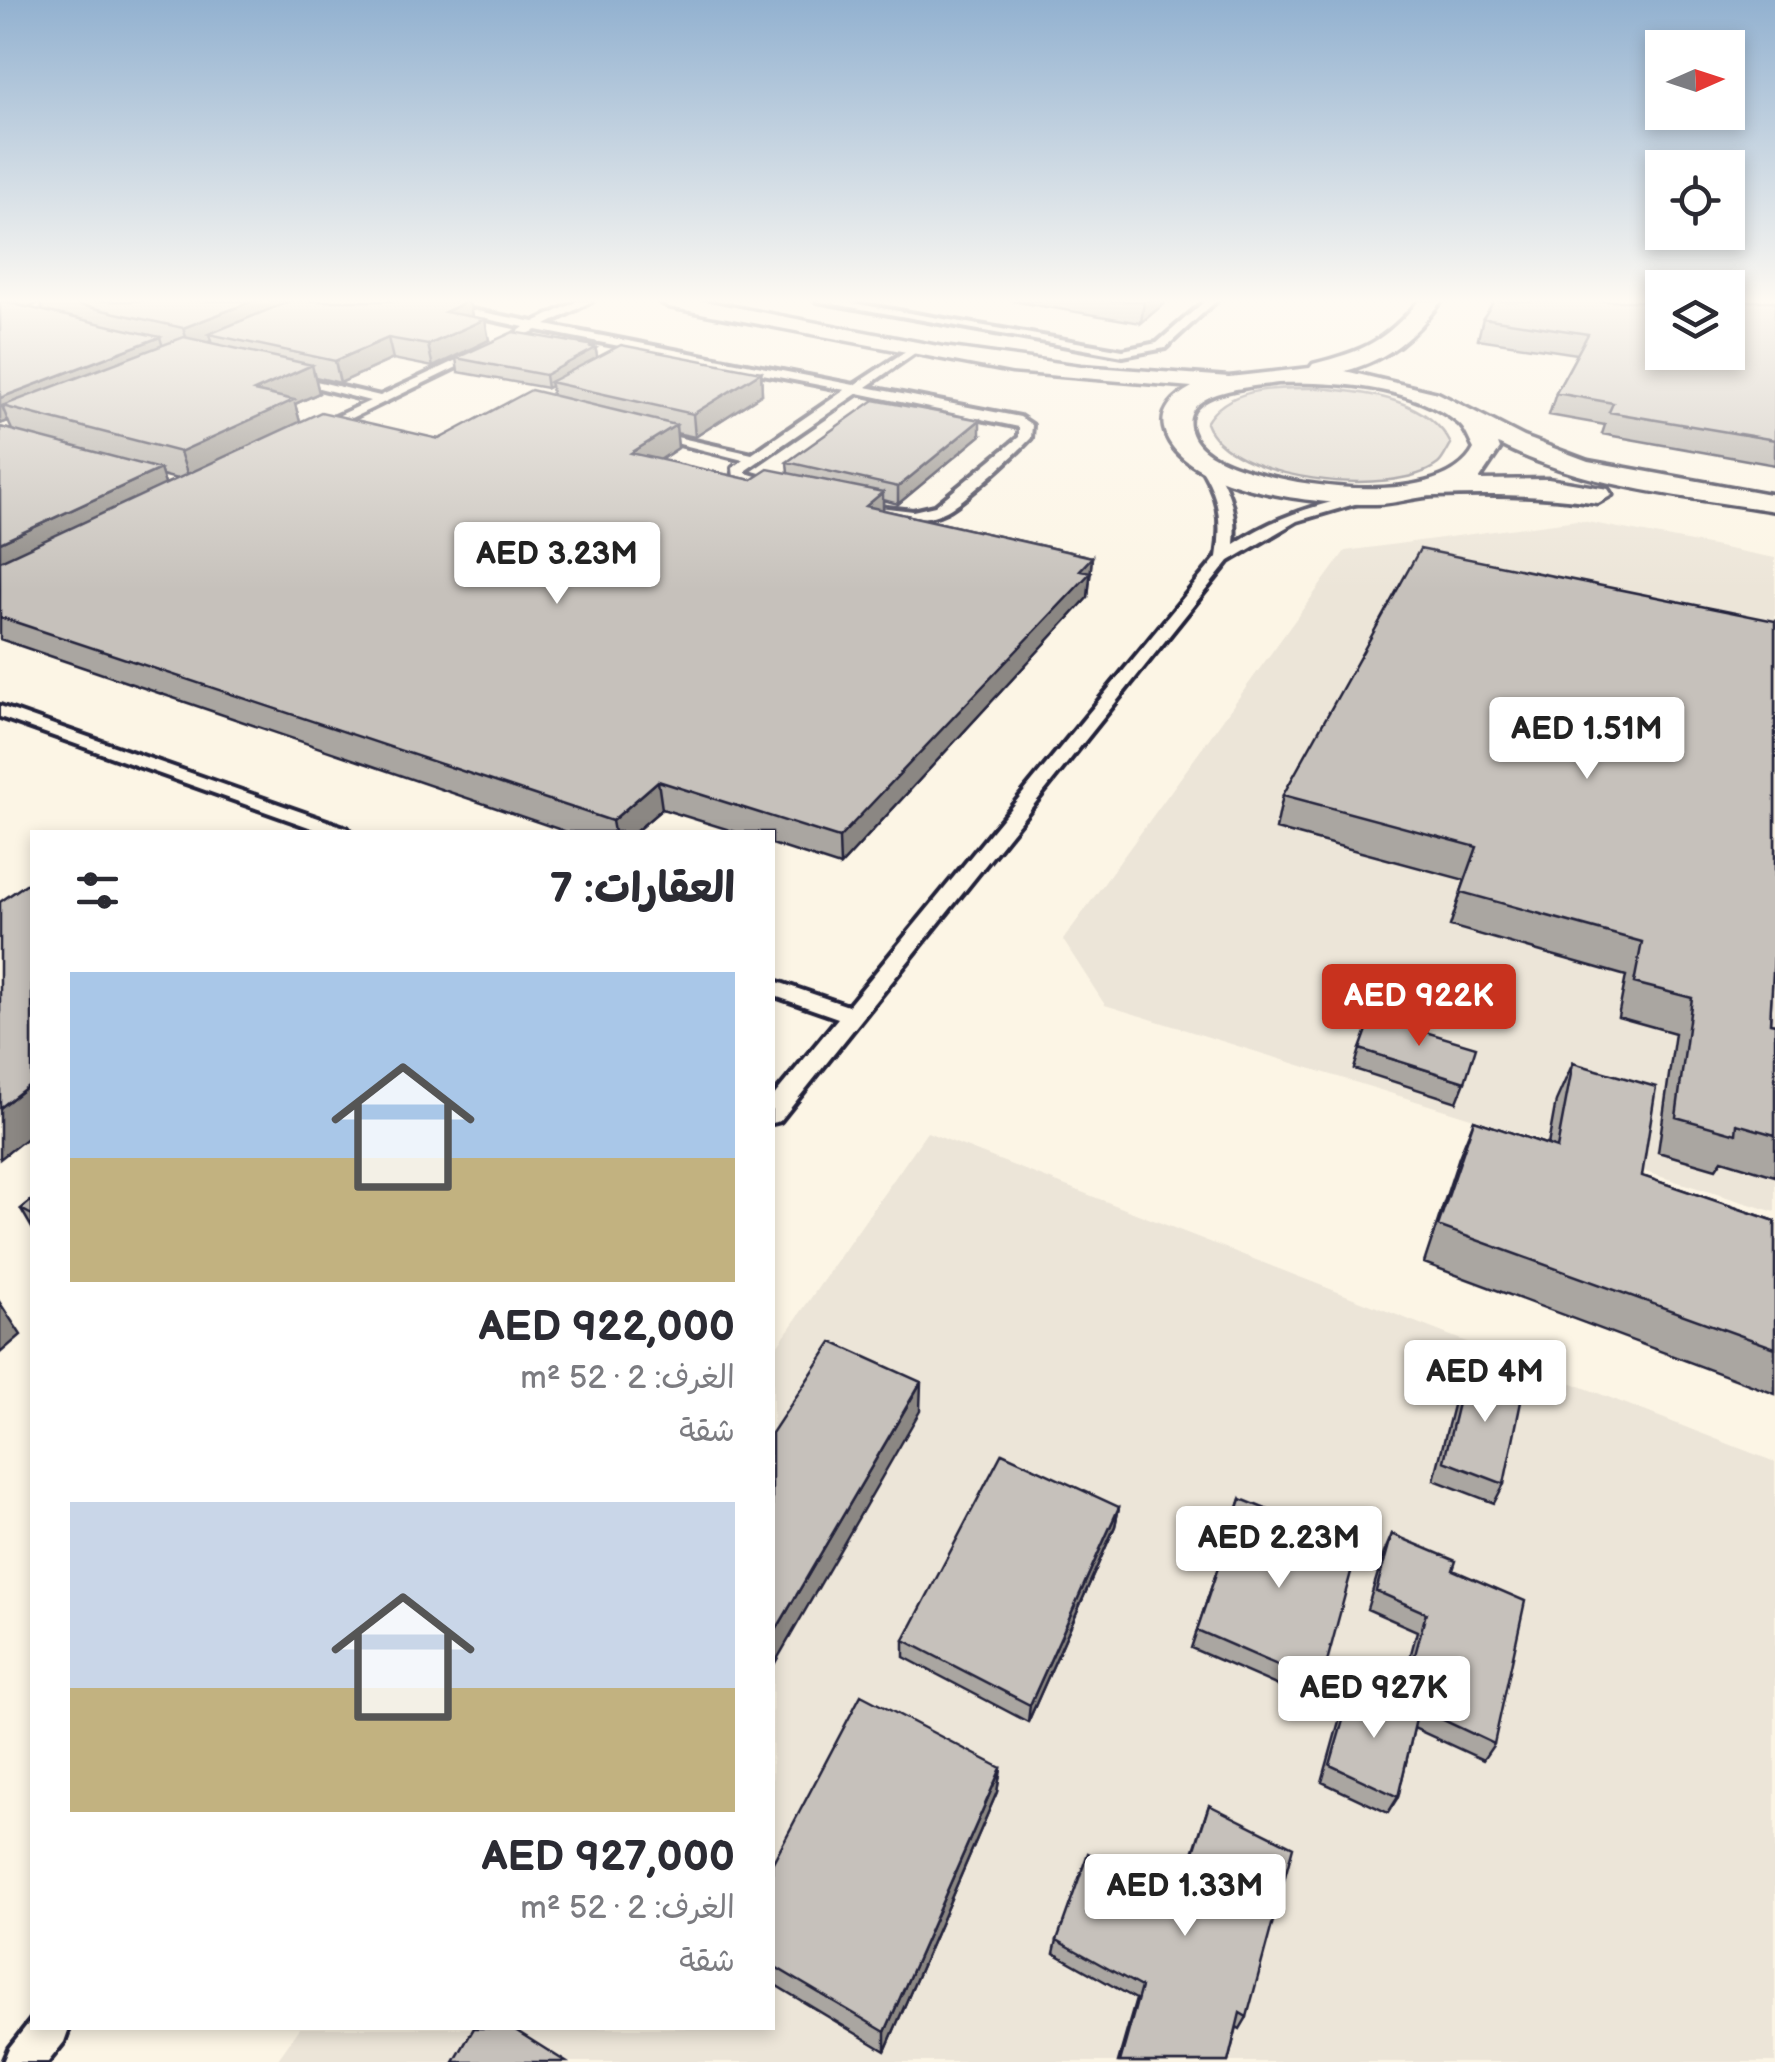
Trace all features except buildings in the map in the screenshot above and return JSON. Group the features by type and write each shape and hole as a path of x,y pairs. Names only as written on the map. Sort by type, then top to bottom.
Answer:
{"street":[{"path":"1139,397 1155,406 1203,460 1250,480 1280,487 1311,493 1376,496 1431,490 1548,487 1775,527"},
{"path":"1176,434 1174,417 1194,397"},
{"path":"1424,397 1552,458 1618,475 1775,503"},
{"path":"1431,490 1473,472 1487,449 1465,418 1437,397"}],"lane":[{"path":"369,397 381,400"},
{"path":"312,433 387,397"},
{"path":"785,488 740,475 740,468 844,397"},
{"path":"860,506 913,515 940,509 1028,432 1026,425 1016,420 898,397"},
{"path":"627,430 754,458"},
{"path":"1203,460 1226,493 1230,524 1224,558"},
{"path":"775,1111 1224,558 1258,532 1306,510 1376,496"},
{"path":"0,711 334,830"},
{"path":"775,988 852,1015"},
{"path":"22,2062 48,2030"}],"shaded area":[{"path":"1237,397 1380,397 1412,407 1441,429 1451,444 1438,464 1416,475 1385,481 1313,478 1245,459 1220,443 1206,423"},
{"path":"1577,520 1775,558 1775,1212 1105,1005 1063,940 1345,551"},
{"path":"927,1132 1775,1462 1775,2062 276,2062 299,2030 775,2030 775,1349"}]}
